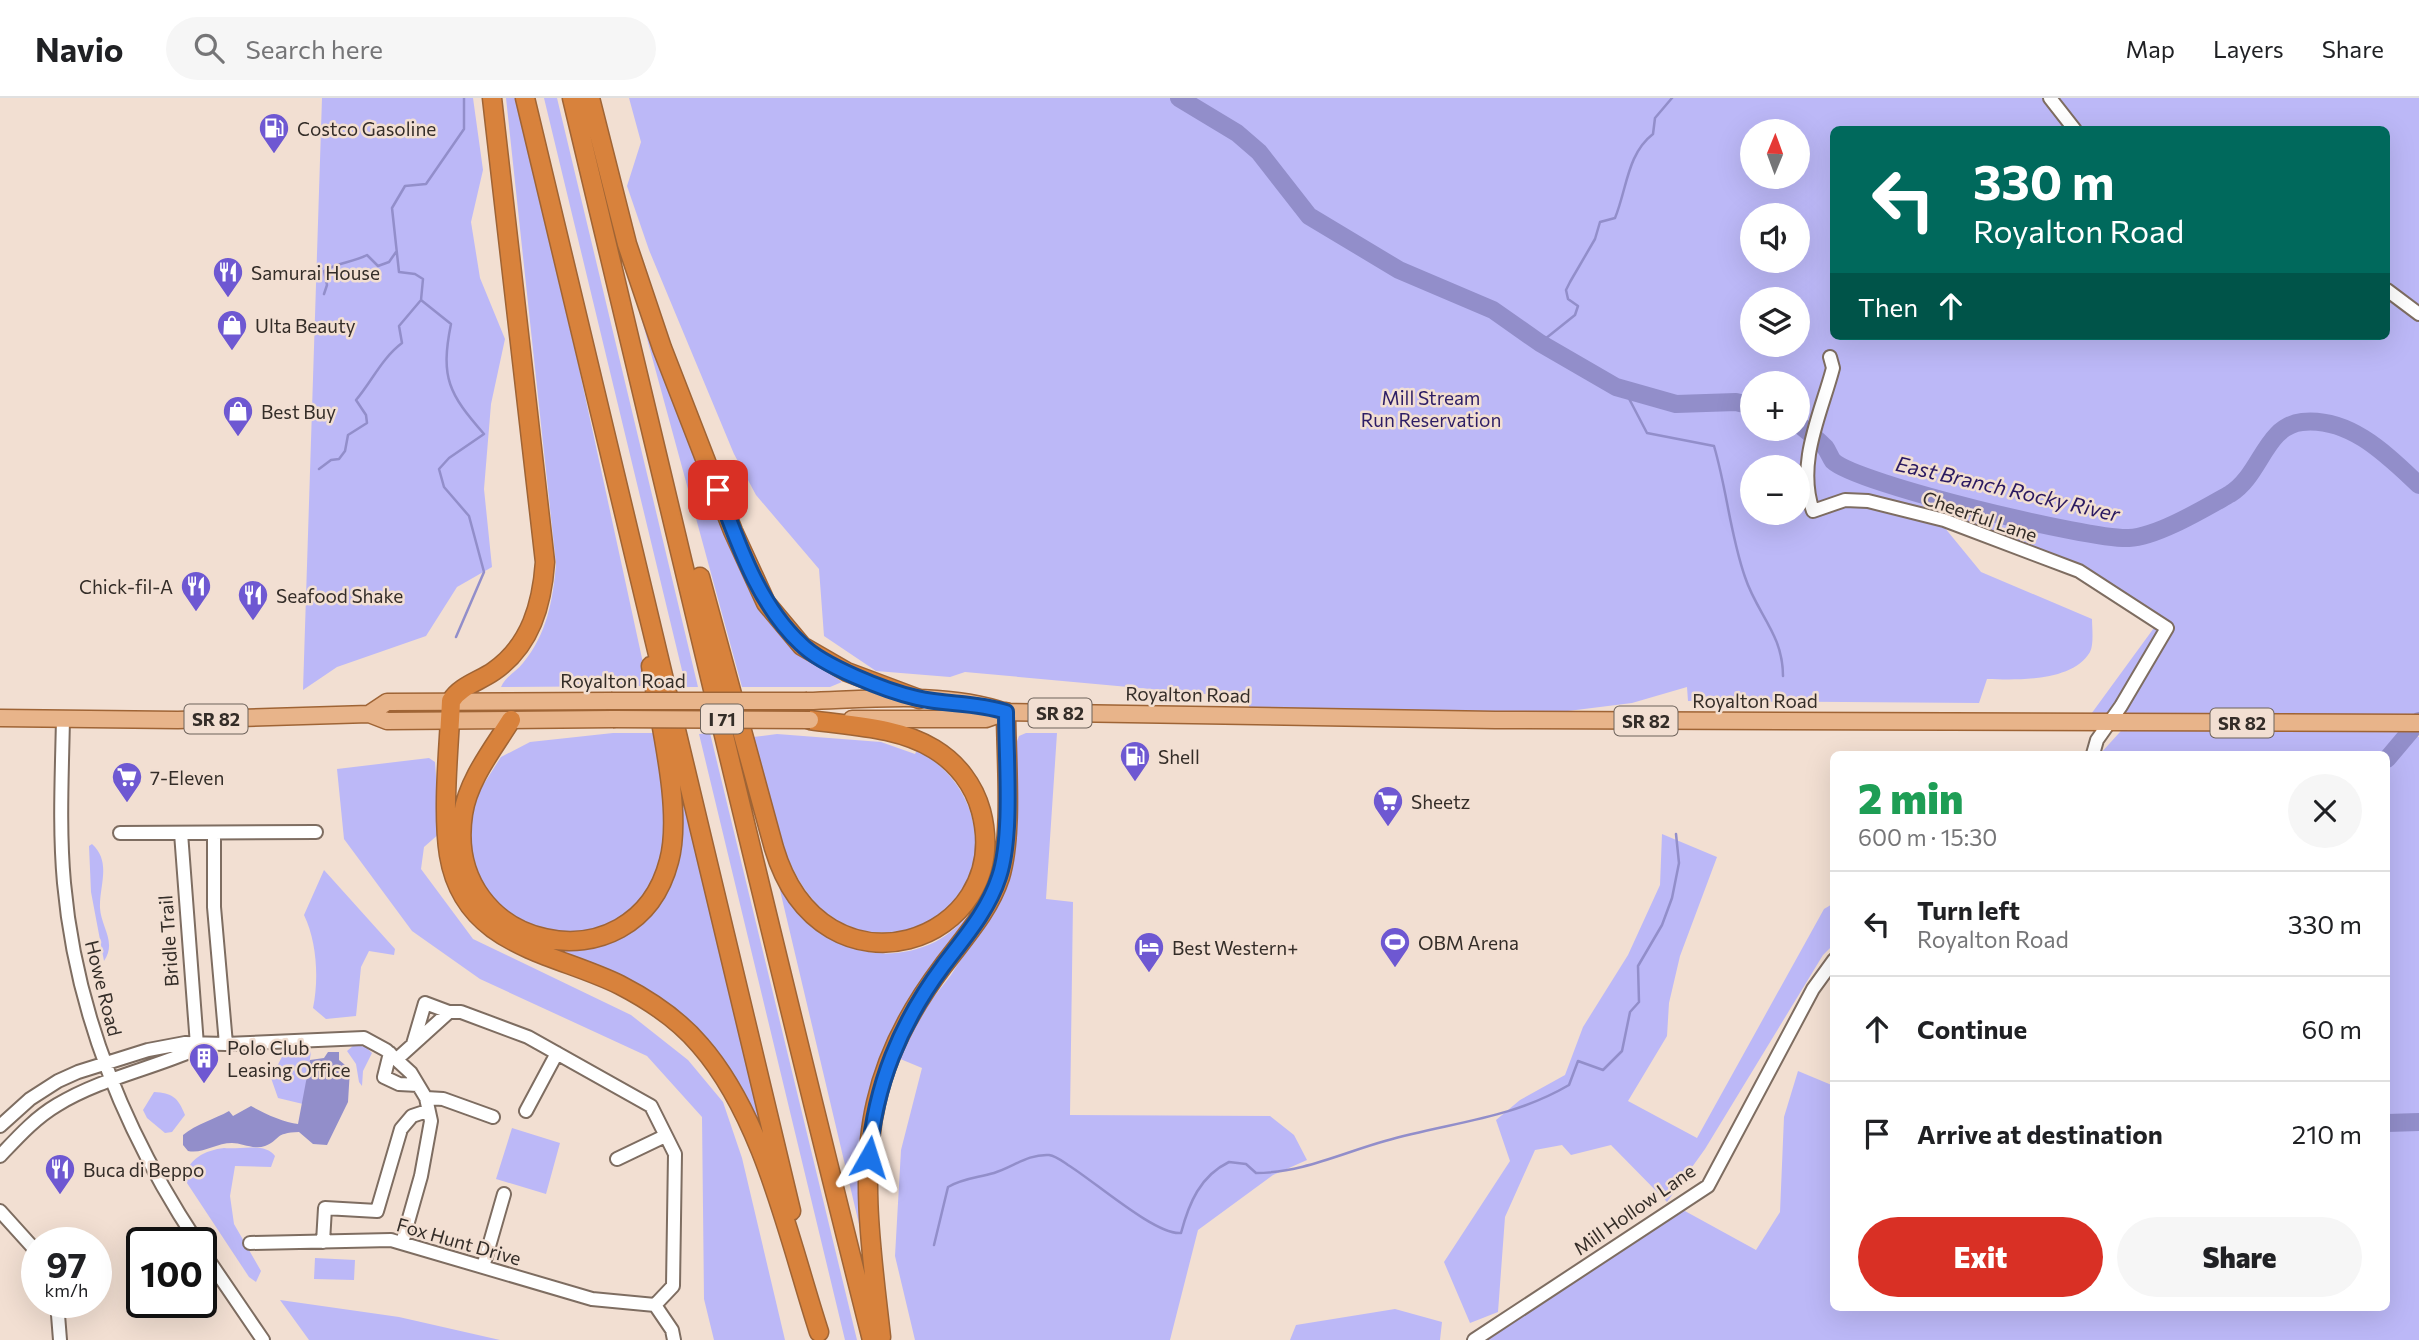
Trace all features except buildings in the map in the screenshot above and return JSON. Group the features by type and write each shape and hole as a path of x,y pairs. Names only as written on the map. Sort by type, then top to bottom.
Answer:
{"highway":[{"path":"492,98 521,329 544,576 537,614 525,638 511,657 463,688 451,701 449,855 470,906 484,924 522,947 620,985 680,1023 701,1046 734,1093 757,1142 820,1336"},
{"name":"I 71","path":"525,98 820,1336"},
{"name":"I 71","path":"572,98 682,549 789,1010 872,1340"},
{"path":"590,98 627,244 662,348 733,531 766,603 802,646 847,672 919,699"},
{"path":"511,720 469,790 463,813 462,852 477,894 509,925 537,938 578,941 620,928 650,901 669,862 673,843 670,785 632,542"},
{"path":"682,549 701,579 774,848 789,886 817,920 853,939 875,943 900,942 942,925 967,899 983,860 984,822 974,792 964,775 933,748 905,736 810,720"},
{"path":"881,1340 869,1157 875,1104 903,1028 941,968 977,922 999,878 1005,836 1006,712"}],"main road":[{"name":"Royalton Road","path":"369,714 387,702 919,699 981,704 1006,712 1372,719 2419,723"},
{"name":"Royalton Road","path":"0,718 178,720 369,714 387,721 986,719 1006,712"}],"street":[{"path":"2050,98 2072,126"},
{"path":"2390,292 2419,314"},
{"name":"Cheerful Lane","path":"1830,357 1833,368 1809,444 1806,466 1813,511 1845,500 1868,500 1944,520 2079,571 2167,628 2110,723"},
{"name":"Howe Road","path":"63,718 64,885 75,954 109,1080 146,1160 188,1227"},
{"path":"2094,751 2097,740 2110,723"},
{"path":"120,833 316,832"},
{"name":"Bridle Trail","path":"181,833 197,1045"},
{"path":"214,834 214,907 226,1044"},
{"name":"Mill Hollow Lane","path":"1474,1340 1708,1186 1813,989 1830,966"},
{"path":"413,1044 425,1003 449,1012 466,1013 558,1053 648,1103 675,1154 677,1178 673,1283 655,1305 672,1330 674,1340"},
{"path":"418,1085 408,1086 386,1079 384,1074 393,1056 413,1044 449,1012"},
{"path":"0,1126 40,1091 78,1072 148,1050 185,1043 197,1045 364,1038 393,1056 418,1085 431,1121 428,1143 402,1243"},
{"path":"0,1156 51,1109 109,1080 189,1052 197,1045"},
{"path":"526,1111 558,1053"},
{"path":"323,1242 325,1208 377,1211 401,1129 427,1104 443,1099 493,1116"},
{"path":"617,1159 665,1136"},
{"path":"483,1267 504,1194"},
{"path":"0,1211 21,1234"},
{"name":"Fox Hunt Drive","path":"250,1242 385,1240 592,1299 655,1305"},
{"path":"217,1272 263,1340"},
{"path":"58,1318 60,1340"}],"green space":[{"path":"322,98 473,98 483,170 471,222 480,278 505,339 491,404 484,489 492,567 457,587 426,636 337,667 303,690"},
{"path":"506,98 515,98 577,359 648,686 501,687 538,640 551,603 556,564"},
{"path":"544,98 557,98 698,687 686,687"},
{"name":"Mill Stream Run Reservation","path":"629,98 2419,98 2419,722 2364,723 2419,737 2419,1340 1479,1340 1674,1205 1756,1250 1780,1212 1784,1117 1798,1071 1830,1084 1830,1311 2390,1311 2390,751 2103,751 2130,721 2086,721 2159,621 2106,585 1940,522 1981,572 2092,619 2091,649 2082,662 2058,674 2043,677 1987,679 1979,703 1688,701 1687,687 1632,703 1528,716 1249,716 1249,698 965,672 950,677 876,671 824,636 819,569 756,495 734,454 649,250 627,186 641,142"},
{"path":"631,280 734,546 809,659 842,682 830,687 742,687"},
{"path":"613,733 659,733 669,829 662,861 649,894 622,921 589,933 537,931 497,906 482,885 471,849 471,820 478,793 501,757 530,742"},
{"path":"710,733 857,1340 845,1340 699,734"},
{"path":"1026,733 1057,733 1046,899 1073,902 1070,1115 1270,1116 1294,1135 1307,1160 1273,1175 1198,1230 1170,1340 915,1340 895,1256 901,1150 922,1068 898,1058 911,1026 951,975 1008,885 1016,840 1015,747 1019,736"},
{"path":"777,734 881,742 915,754 917,750 947,773 966,802 975,833 973,864 961,892 940,915 910,929 872,932 840,922 813,900 801,883 782,844 753,737"},
{"path":"429,758 435,762 440,833 424,847 421,869 473,939 631,1015 688,1060 723,1102 742,1158 785,1340 714,1340 704,1299 702,1117 647,1056 480,979 412,931 344,839 337,769"},
{"path":"679,781 766,1134 761,1135 684,1021 523,940 571,947 601,942 629,928 647,912 665,889 673,868 676,782"},
{"path":"1662,834 1717,857 1680,956 1669,1003 1667,1036 1628,1101 1697,1138 1824,909 1830,905 1830,948 1823,955 1705,1149 1667,1202 1611,1145 1571,1155 1562,1145 1535,1150 1505,1217 1498,1312 1470,1323 1444,1262 1510,1161 1496,1120 1520,1100 1565,1075 1583,1027 1628,955 1660,885"},
{"path":"92,844 102,858 103,866 100,908 109,941 108,954 104,961 91,892 89,846"},
{"path":"324,870 395,949 394,955 369,951 361,967 356,1016 326,1019 313,1008 316,961 312,937 304,915"},
{"path":"779,886 792,906 826,936 867,952 912,950 935,942 973,911 886,1056 868,1262"},
{"path":"354,1045 366,1047 372,1053 363,1071 362,1086 356,1064 347,1051"},
{"path":"309,1046 311,1052 303,1104 278,1098 271,1078 286,1049"},
{"path":"154,1092 174,1097 185,1115 172,1132 165,1133 147,1118 143,1110"},
{"path":"512,1128 560,1143 546,1194 496,1179"},
{"path":"224,1148 258,1148 275,1156 271,1167 235,1166 230,1196 234,1224 261,1271 256,1282 249,1277 185,1180 193,1161 210,1151"},
{"path":"315,1258 355,1260 354,1280 314,1279"},
{"path":"280,1300 399,1317 500,1340 309,1340"},
{"path":"1395,1309 1442,1322 1440,1340 1290,1340 1296,1325"}],"shaded area":[{"path":"328,1052 339,1052 339,1060 350,1069 348,1102 327,1145 313,1144 299,1132 281,1135 261,1147 232,1143 194,1152 188,1151 183,1145 183,1135 194,1128 229,1111 233,1116 251,1106 298,1124 310,1060 324,1058"}],"waterway":[{"path":"456,637 484,572 469,516 444,487 439,469 449,458 484,434 463,408 450,384 447,358 451,324 421,300 423,279 415,274 399,272 392,208 405,186 426,184 464,129 464,98"},
{"name":"East Branch Rocky River","path":"1179,98 1237,133 1259,152 1309,216 1399,270 1493,310 1540,343 1616,387 1676,404 1740,403"},
{"path":"1540,343 1575,315 1578,306 1568,299 1566,290 1595,239 1600,222 1615,218 1638,151 1653,134 1655,118 1672,98"},
{"path":"324,294 327,285 324,271 367,255 378,266 389,262 396,252"},
{"path":"319,469 331,460 339,459 345,451 348,435 367,423 366,415 356,400 383,363 402,343 399,326 421,300"},
{"path":"1624,389 1647,433 1714,446 1740,561 1750,590 1779,648 1783,676"},
{"name":"East Branch Rocky River","path":"1810,434 1825,447 1833,461 1884,483 2025,521 2129,538 2153,533 2181,521 2230,494 2249,475 2280,432 2290,425 2302,422 2319,422 2352,432 2381,451 2419,485"},
{"name":"East Branch Rocky River","path":"2390,755 2419,721"},
{"path":"934,1245 948,1187 1041,1155 1057,1158 1156,1226 1181,1233 1188,1211 1203,1183 1229,1162 1246,1164 1256,1173 1289,1170 1385,1141 1524,1106 1569,1085 1578,1061 1603,1070 1622,1051 1630,1012 1639,1002 1638,966 1662,925 1672,898 1679,863 1676,834"},
{"name":"East Branch Rocky River","path":"2390,1123 2419,1122"}],"place":[{"name":"Costco Gasoline","path":"274,155"},
{"name":"Samurai House","path":"228,299"},
{"name":"Ulta Beauty","path":"232,352"},
{"name":"Best Buy","path":"238,438"},
{"name":"Chick-fil-A","path":"196,613"},
{"name":"Seafood Shake","path":"253,622"},
{"name":"Shell","path":"1135,783"},
{"name":"7-Eleven","path":"127,804"},
{"name":"Sheetz","path":"1388,828"},
{"name":"OBM Arena","path":"1395,969"},
{"name":"Best Western+","path":"1149,974"},
{"name":"Polo Club Leasing Office","path":"204,1085"},
{"name":"Buca di Beppo","path":"60,1196"}],"route":[{"path":"718,490 733,531 766,603 802,646 847,672 894,692 919,699 981,704 1006,712 1006,812 999,878 977,922 941,968 899,1036 875,1104 869,1157"}]}
